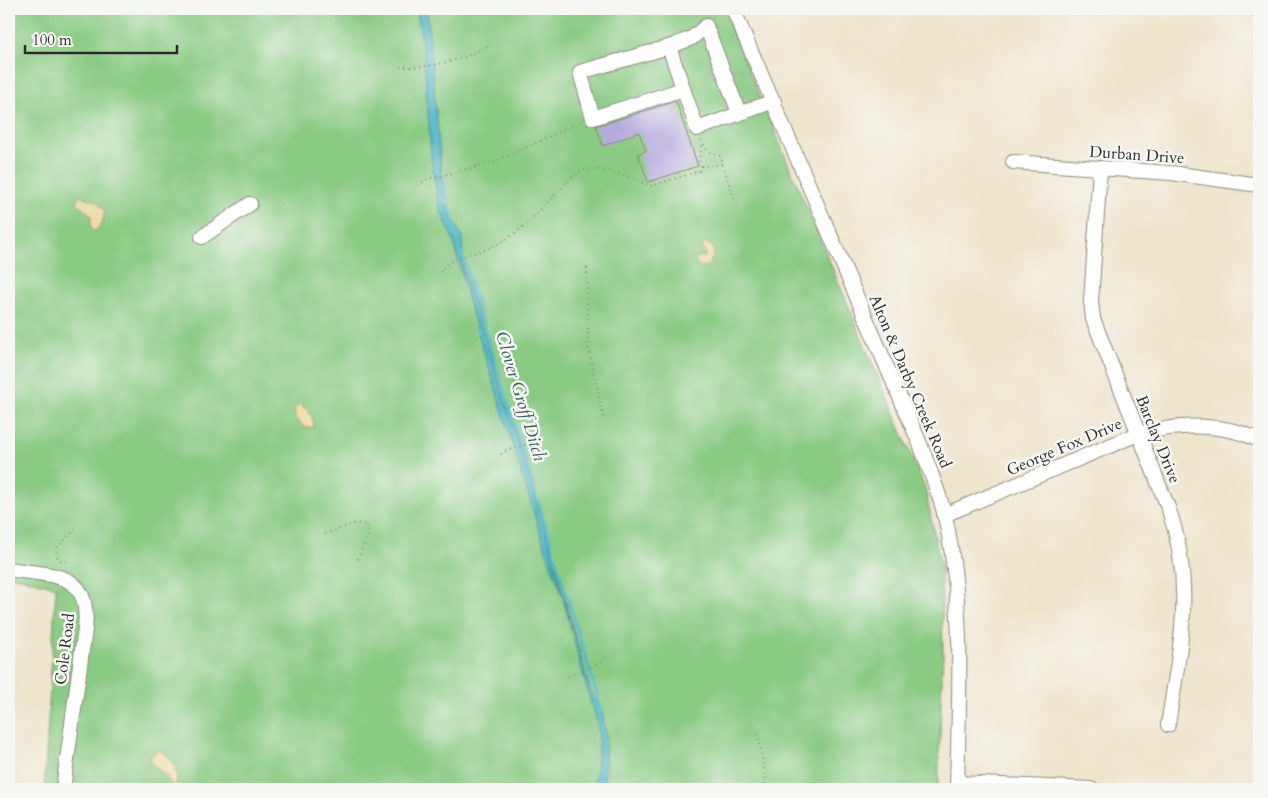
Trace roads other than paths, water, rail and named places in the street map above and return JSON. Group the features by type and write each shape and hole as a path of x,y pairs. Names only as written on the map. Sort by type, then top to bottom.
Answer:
{"street":[{"name":"Alton & Darby Creek Road","path":"733,9 920,444 944,515 959,609 957,786"},
{"path":"683,89 593,118 580,72 669,47 692,38 706,26 739,113"},
{"path":"669,47 697,129 774,101"},
{"name":"Durban Drive","path":"1013,162 1171,173 1259,185"},
{"name":"Barclay Drive","path":"1100,169 1091,310 1097,335 1179,538 1184,574 1183,623 1168,725"},
{"path":"202,237 250,204"},
{"name":"George Fox Drive","path":"944,515 1138,434 1173,427 1206,426 1250,436 1259,440"},
{"name":"Cole Road","path":"9,569 68,580 81,589 86,605 85,629 63,789"},
{"path":"957,786 1091,789"}],"water":[{"path":"417,9 427,9 444,201 462,237 463,268 544,526 591,692 603,715 606,738 604,789 594,789 599,746 598,725 562,594 544,545 468,300 454,242 439,206 431,157 424,56"}],"waterway":[{"name":"Clover Groff Ditch","path":"442,180 453,220"},
{"name":"Clover Groff Ditch","path":"462,253 598,698 600,711"}]}
